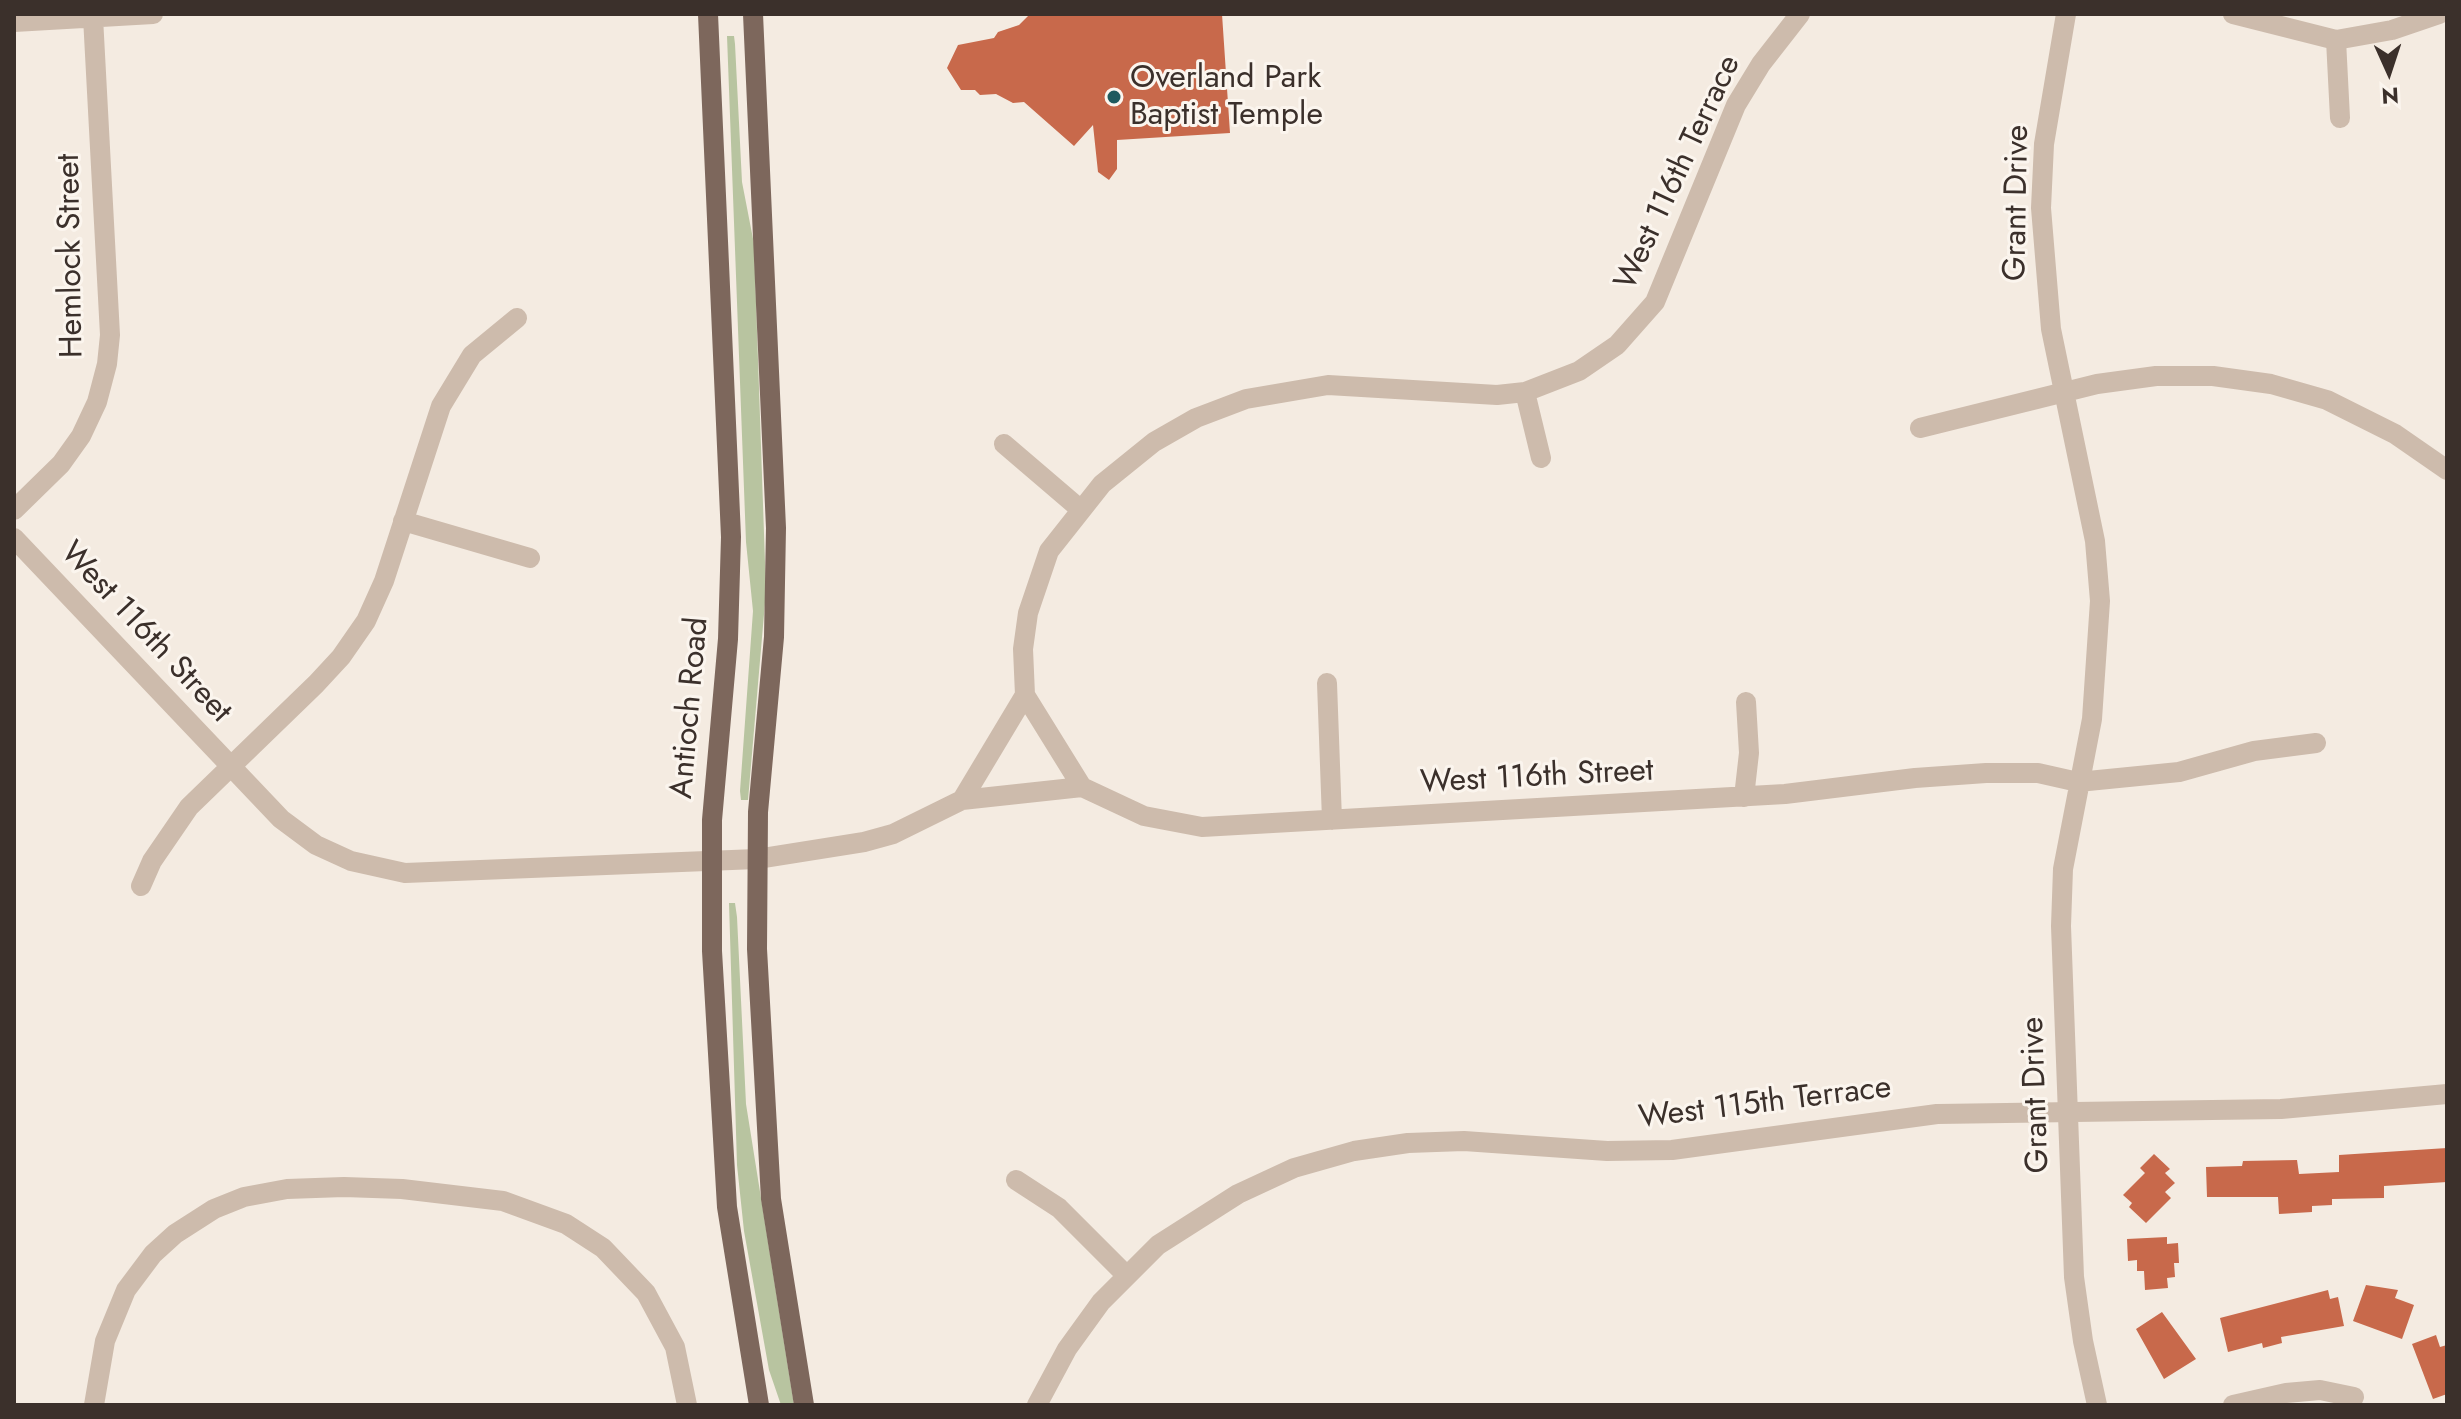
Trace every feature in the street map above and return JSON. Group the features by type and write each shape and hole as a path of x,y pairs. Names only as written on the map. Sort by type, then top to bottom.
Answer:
{"main road":[{"name":"Antioch Road","path":"708,14 731,537 731,588 711,862 723,1161 734,1263 759,1405"},
{"path":"753,14 776,528 774,637 761,762 757,949 771,1199 804,1405"}],"street":[{"path":"14,22 153,14"},
{"name":"Grant Drive","path":"2066,14 2046,130 2041,208 2045,285 2095,541 2100,601 2092,719 2063,869 2061,912 2074,1277 2083,1341 2097,1405"},
{"path":"2233,14 2336,40 2392,30 2439,14"},
{"name":"West 116th Terrace","path":"1082,787 1025,695 1023,649 1036,582 1049,551 1102,484 1154,442 1196,418 1246,399 1328,385 1497,395 1525,392 1579,371 1617,345 1644,318 1667,278 1736,105 1797,15"},
{"name":"Hemlock Street","path":"14,510 61,464 81,436 97,402 107,364 110,335 93,17"},
{"path":"2336,40 2340,118"},
{"path":"231,769 341,657 366,621 384,581 429,436 456,377 472,355 517,318"},
{"path":"1920,428 2064,392 2156,376 2213,376 2271,384 2327,400 2371,421 2447,470"},
{"path":"1525,392 1541,458"},
{"path":"1004,444 1080,509"},
{"path":"403,521 530,558"},
{"name":"West 116th Street","path":"14,538 231,769 300,835 369,866 405,873 445,874 757,859 864,842 893,834 962,800 1082,787 1144,816 1178,825 1332,820 1744,797 1986,773 2038,773 2078,782"},
{"path":"1327,683 1332,820"},
{"path":"962,800 1025,695"},
{"path":"1744,797 1749,753 1746,702"},
{"path":"2078,782 2179,772 2254,751 2316,743"},
{"name":"West 116th Street","path":"141,886 152,861 189,807 231,769"},
{"name":"West 115th Terrace","path":"1037,1405 1067,1349 1101,1302 1158,1245 1238,1194 1294,1168 1354,1151 1408,1143 1464,1141 1607,1151 1672,1150 1937,1114 2281,1109 2447,1094"},
{"path":"1016,1180 1059,1208 1127,1276"},
{"path":"94,1405 105,1341 126,1290 153,1254 190,1223 214,1209 264,1193 344,1187 402,1189 525,1207 566,1224 603,1248 628,1272 657,1310 678,1357 687,1405"},
{"path":"2233,1405 2286,1393 2320,1390 2354,1397"}],"green space":[{"path":"727,36 734,36 742,182 754,244 766,591 748,800 741,800 740,791 753,611 746,542"},
{"path":"729,903 735,903 737,917 746,1104 794,1405 781,1405 769,1370 744,1231 737,1165"}],"building":[{"name":"Overland Park Baptist Temple","path":"1030,14 1222,14 1230,133 1117,140 1117,169 1109,180 1098,172 1093,125 1074,146 1024,102 1013,103 996,94 980,95 975,90 961,90 947,68 958,45 994,38 998,32 1019,25"},
{"path":"2447,1148 2447,1182 2384,1186 2384,1198 2332,1199 2332,1205 2312,1206 2312,1212 2279,1214 2278,1197 2207,1197 2206,1167 2242,1166 2243,1161 2297,1160 2299,1174 2339,1172 2339,1155"},
{"path":"2154,1154 2170,1169 2165,1173 2175,1183 2165,1192 2171,1198 2146,1223 2129,1207 2132,1203 2123,1195 2145,1173 2140,1168"},
{"path":"2167,1237 2167,1244 2178,1243 2179,1263 2174,1263 2175,1277 2167,1278 2168,1288 2145,1290 2144,1271 2137,1271 2137,1260 2128,1261 2127,1239"},
{"path":"2366,1285 2398,1290 2395,1298 2414,1305 2402,1339 2353,1321"},
{"path":"2328,1290 2330,1299 2338,1297 2344,1326 2281,1337 2282,1343 2263,1348 2262,1343 2228,1352 2220,1318"},
{"path":"2162,1312 2196,1359 2164,1379 2136,1329"},
{"path":"2436,1335 2440,1347 2447,1345 2447,1394 2433,1399 2412,1344"}],"place":[{"name":"Overland Park Baptist Temple","path":"1114,97"}]}
